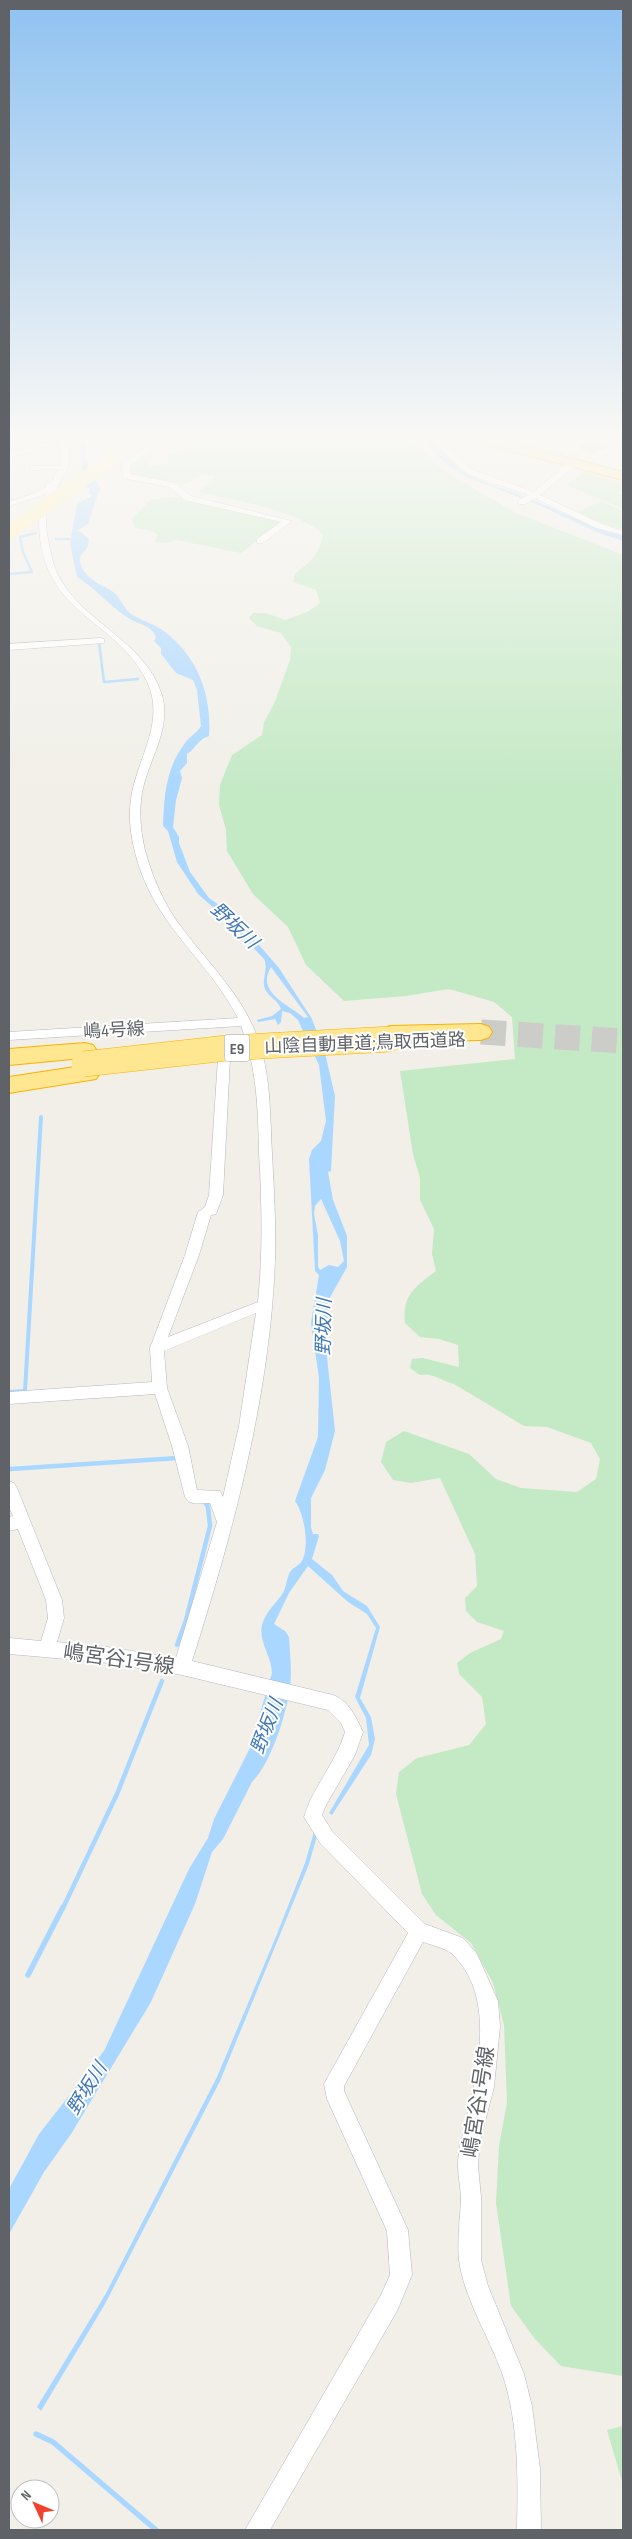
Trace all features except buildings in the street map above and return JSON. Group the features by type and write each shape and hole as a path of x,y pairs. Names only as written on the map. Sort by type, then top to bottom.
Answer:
{"highway":[{"name":"山陰自動車道;鳥取西道路","path":"85,1062 325,1040 391,1036 481,1036"},
{"path":"9,1057 85,1062"},
{"path":"9,1068 85,1062"},
{"path":"9,1073 85,1062"},
{"path":"9,1085 85,1062"}],"street":[{"path":"48,555 49,567 55,578 74,602 116,636 148,674 156,693 160,712 158,732 136,798 136,831 140,849 150,882 159,902 232,998 245,1022 258,1060 264,1122 268,1198 268,1275 257,1367 236,1480 199,1614 182,1667"},
{"path":"9,647 101,641"},
{"name":"嶋4号線","path":"9,1036 245,1022"},
{"path":"218,1025 222,1038"},
{"path":"224,1058 216,1195 211,1210 205,1212 192,1255 157,1348 160,1388 180,1446 190,1492 193,1497 199,1498 215,1496 225,1522"},
{"path":"157,1348 253,1308 264,1306"},
{"path":"9,1398 160,1388"},
{"path":"9,1488 15,1523 54,1600 56,1618 47,1649"},
{"name":"嶋宮谷1号線","path":"9,1646 102,1654 182,1667 334,1703 347,1717 354,1732 349,1750 317,1802 313,1817 326,1837 419,1931 456,1945 470,1961 488,2001 490,2026 484,2087 470,2141 468,2166 471,2197 470,2260 477,2286 513,2374 520,2406 529,2469 530,2530"},
{"path":"258,2530 389,2303 401,2275 397,2230 334,2092 334,2084 419,1931"}],"green space":[{"path":"315,555 623,555 623,2376 561,2366 535,2339 511,2306 496,2203 499,2146 507,2102 504,2025 493,1983 471,1943 436,1915 422,1894 396,1794 399,1772 417,1758 469,1745 486,1724 482,1697 459,1674 457,1663 470,1653 501,1639 504,1631 477,1622 466,1611 465,1598 477,1586 475,1554 440,1478 411,1483 393,1480 381,1462 386,1442 404,1431 469,1454 496,1479 521,1488 577,1492 596,1479 600,1459 591,1443 547,1427 524,1426 454,1384 433,1376 420,1375 410,1368 412,1359 423,1358 459,1367 458,1345 439,1339 420,1337 405,1323 408,1298 416,1287 436,1271 432,1254 434,1229 420,1200 420,1178 413,1154 400,1071 515,1059 512,1017 494,1002 449,989 406,996 344,1001 306,965 288,927 253,894 227,851 226,830 219,805 220,785 232,755 262,735 264,722 274,704 290,660 291,647 281,633 257,626 249,618 253,613 266,613 285,620 307,612 320,603 316,590 293,582 298,571"},
{"path":"623,2426 623,2485 607,2430"}],"water":[{"name":"野坂川","path":"73,555 81,555 80,562 84,572 92,580 115,593 131,614 161,629 176,642 194,665 205,692 208,706 209,736 202,739 187,754 187,763 180,771 182,778 176,800 173,827 179,837 179,843 190,872 209,898 233,915 279,968 312,1019 325,1053 335,1096 331,1171 328,1172 333,1200 347,1236 347,1267 328,1301 327,1357 335,1431 325,1470 311,1498 311,1527 313,1534 318,1534 319,1536 312,1559 332,1575 343,1591 367,1606 380,1627 360,1698 371,1717 375,1739 371,1755 332,1815 329,1813 369,1745 366,1718 355,1697 376,1628 367,1614 348,1602 308,1566 289,1593 274,1624 285,1631 289,1637 291,1669 290,1688 277,1738 223,1839 212,1852 195,1904 151,2002 71,2134 44,2172 9,2234 9,2189 39,2134 104,2051 189,1869 208,1838 214,1819 249,1750 272,1673 270,1661 263,1643 262,1625 267,1613 283,1594 290,1572 301,1563 304,1555 306,1547 305,1530 301,1513 295,1501 318,1437 319,1378 311,1323 319,1275 315,1271 309,1159 312,1150 321,1141 326,1121 319,1065 298,1020 290,1013 282,1011 281,1022 278,1025 275,1019 258,1022 257,1020 272,1016 281,1009 265,989 266,966 264,959 224,917 198,894 177,862 168,831 163,826 165,793 170,772 187,741 201,726 197,690 193,680 176,673 161,654 161,648 154,641 156,637 151,630 123,615 77,577","holes":["271,967 308,1017 304,1018 283,1003 271,991 267,984 267,976","321,1199 340,1241 344,1261 338,1267 329,1265 320,1270 318,1267 318,1235 314,1214 315,1206"]},
{"path":"314,1832 317,1836 309,1864 220,2081 105,2304 41,2411 37,2407 105,2295 217,2077 275,1939 305,1863"}],"waterway":[{"path":"9,574 32,572 25,555"},
{"path":"99,642 104,682 138,679"},
{"path":"9,1392 25,1391 41,1117"},
{"path":"10,1469 178,1458"},
{"path":"177,1645 186,1620 210,1526 208,1507 204,1501"},
{"path":"63,1908 117,1794 162,1681"},
{"path":"28,1975 63,1907"},
{"path":"36,2434 53,2442 156,2530"}],"tunnel":[{"path":"481,1032 623,1041"}]}
